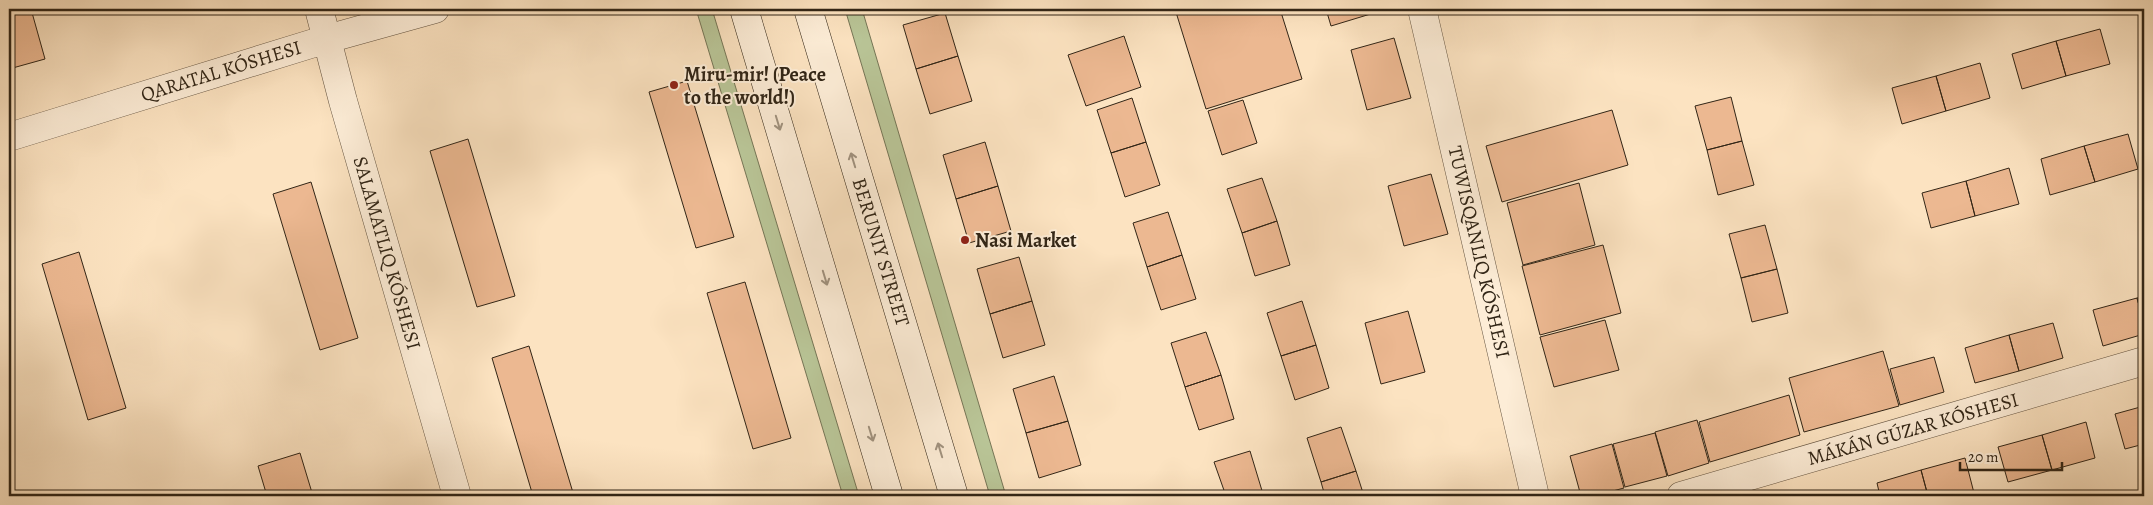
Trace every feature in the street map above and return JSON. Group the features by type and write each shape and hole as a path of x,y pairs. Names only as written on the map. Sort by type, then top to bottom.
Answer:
{"street":[{"path":"319,9 457,496"},
{"name":"QARATAL KÓSHESI","path":"9,137 327,39 435,9"},
{"path":"744,9 889,496"},
{"name":"BERUNIY STREET","path":"808,9 954,496"},
{"path":"1422,9 1535,496"},
{"name":"MÁKÁN GÚZAR KÓSHESI","path":"1681,496 2144,361"}],"green space":[{"path":"696,9 712,9 859,496 843,496"},
{"path":"845,9 862,9 1006,496 990,496"}],"building":[{"path":"9,9 31,9 45,59 9,69"},
{"path":"1175,9 1280,9 1302,79 1206,109"},
{"path":"1326,9 1387,9 1331,26"},
{"path":"945,13 958,56 916,69 903,25"},
{"path":"2144,13 2144,32 2139,14"},
{"path":"2100,29 2110,64 2066,76 2056,41"},
{"path":"1124,36 1141,87 1086,106 1068,55"},
{"path":"1394,38 1411,98 1367,110 1351,50"},
{"path":"2056,41 2066,76 2022,89 2012,54"},
{"path":"958,56 972,101 930,114 916,69"},
{"path":"1980,63 1990,98 1946,111 1936,76"},
{"path":"1936,76 1946,111 1902,124 1892,88"},
{"path":"687,81 734,237 696,248 649,92"},
{"path":"1731,97 1742,141 1707,150 1695,106"},
{"path":"1132,98 1146,142 1111,153 1097,110"},
{"path":"1243,100 1257,143 1222,155 1208,111"},
{"path":"1612,110 1628,165 1502,202 1486,146"},
{"path":"2128,134 2138,169 2095,182 2084,146"},
{"path":"468,139 515,296 477,307 430,151"},
{"path":"1742,141 1754,185 1718,195 1707,150"},
{"path":"985,142 998,186 956,199 943,155"},
{"path":"1146,142 1160,185 1125,197 1111,153"},
{"path":"2084,146 2095,182 2050,195 2041,159"},
{"path":"2009,168 2019,204 1975,216 1966,181"},
{"path":"1431,174 1448,234 1404,246 1388,186"},
{"path":"1262,178 1277,221 1242,233 1227,189"},
{"path":"1966,181 1975,216 1931,228 1922,193"},
{"path":"311,182 358,338 320,350 273,194"},
{"path":"1579,183 1595,245 1523,265 1507,203"},
{"path":"998,186 1011,231 969,243 956,199"},
{"path":"1168,212 1182,255 1147,267 1133,223"},
{"path":"1277,221 1290,265 1255,276 1242,233"},
{"path":"1765,225 1777,269 1741,278 1729,234"},
{"path":"1603,245 1621,313 1540,335 1522,266"},
{"path":"79,252 126,408 88,420 42,264"},
{"path":"1182,255 1196,299 1161,310 1147,267"},
{"path":"1019,257 1032,301 990,314 977,269"},
{"path":"1777,269 1788,313 1752,322 1741,278"},
{"path":"745,282 791,438 753,449 707,293"},
{"path":"2144,296 2144,324 2137,298"},
{"path":"2137,298 2144,324 2144,334 2103,346 2093,310"},
{"path":"1032,301 1045,345 1003,358 990,314"},
{"path":"1302,301 1316,345 1281,356 1267,313"},
{"path":"1408,311 1425,372 1381,384 1365,323"},
{"path":"1605,320 1619,370 1554,387 1540,337"},
{"path":"2053,323 2063,358 2019,371 2009,335"},
{"path":"1206,332 1221,375 1185,387 1171,343"},
{"path":"2009,335 2019,371 1975,383 1965,348"},
{"path":"1316,345 1329,388 1295,400 1281,356"},
{"path":"529,346 574,496 533,496 492,358"},
{"path":"1883,351 1899,406 1804,432 1789,378"},
{"path":"1934,357 1944,392 1900,405 1890,369"},
{"path":"1221,375 1234,419 1199,430 1185,387"},
{"path":"1054,376 1068,421 1026,433 1013,389"},
{"path":"1789,395 1800,435 1710,462 1699,422"},
{"path":"2144,406 2144,444 2125,449 2115,414"},
{"path":"1697,420 1709,463 1668,476 1655,432"},
{"path":"1068,421 1081,465 1039,478 1026,433"},
{"path":"2086,422 2095,458 2052,470 2042,435"},
{"path":"1341,427 1356,471 1321,482 1307,438"},
{"path":"1655,433 1667,476 1625,487 1613,444"},
{"path":"2042,435 2052,470 2008,482 1998,447"},
{"path":"1612,444 1624,488 1594,496 1581,496 1570,456"},
{"path":"1250,451 1263,494 1256,496 1226,496 1214,462"},
{"path":"300,453 313,496 267,496 258,466"},
{"path":"1965,458 1974,493 1965,496 1928,496 1921,470"},
{"path":"1921,470 1928,496 1880,496 1877,483"},
{"path":"1356,471 1364,496 1325,496 1321,482"}],"place":[{"name":"Miru-mir! (Peace to the world!)","path":"674,85"},
{"name":"Nasi Market","path":"965,240"}]}
